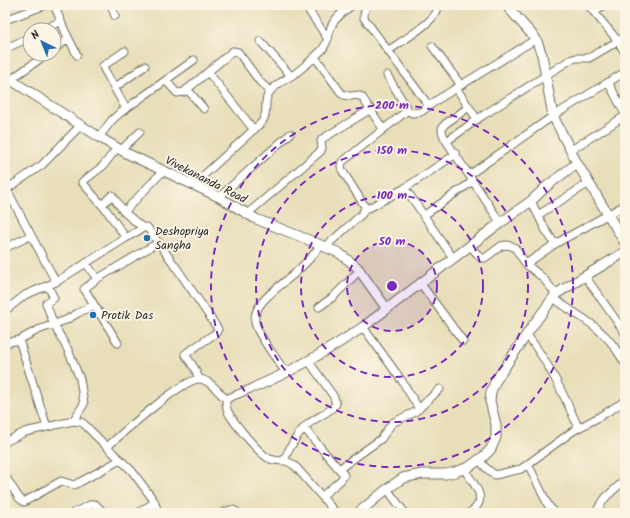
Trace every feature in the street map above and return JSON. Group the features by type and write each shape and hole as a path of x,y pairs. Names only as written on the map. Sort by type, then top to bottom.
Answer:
{"street":[{"path":"5,20 46,5"},
{"path":"54,5 68,39 77,54"},
{"path":"111,5 115,16"},
{"path":"305,5 328,39"},
{"path":"193,185 254,130 266,117 266,99 270,91 315,57 326,45 331,26 335,20 352,5"},
{"path":"366,5 364,18 429,106"},
{"path":"389,50 431,19 437,11 436,5"},
{"path":"506,5 536,39 542,55 553,116 577,163 625,243"},
{"path":"588,5 618,41 625,52"},
{"path":"594,12 604,5"},
{"path":"447,141 477,119 570,60 576,58 589,58 625,37"},
{"path":"62,43 68,39"},
{"path":"387,75 408,110 415,114 536,39"},
{"path":"5,49 22,41"},
{"path":"260,41 291,76"},
{"path":"432,46 459,86 469,107 477,119"},
{"path":"125,51 104,66 104,69 126,109"},
{"path":"166,81 177,93 184,92 233,51 238,52 260,82 270,91"},
{"path":"315,57 342,94 351,97 359,95 362,97 384,129"},
{"path":"98,137 112,120 194,60"},
{"path":"8,78 34,62"},
{"path":"114,88 145,66"},
{"path":"208,72 254,130"},
{"path":"423,216 553,116 625,72"},
{"name":"Vivekananda Road","path":"8,78 98,137 119,149 270,225 339,253 351,261 360,270 387,309"},
{"path":"571,150 625,115 608,82"},
{"path":"187,89 204,109"},
{"path":"469,107 442,127 442,130 447,141 500,222"},
{"path":"247,214 320,152 322,148 322,139 371,109"},
{"path":"365,208 342,170 342,162 408,110"},
{"path":"56,282 30,236 6,188 42,166 80,125"},
{"path":"126,238 102,205 82,182 140,132"},
{"path":"219,198 290,134"},
{"path":"286,373 256,326 254,316 260,304 312,258 323,246 362,214 365,208 376,204 405,188 456,154"},
{"path":"226,399 286,373 347,338 421,284 500,222 532,201 547,186 577,163"},
{"path":"124,212 164,171"},
{"path":"538,215 589,184"},
{"path":"405,188 453,258"},
{"path":"102,205 112,195 124,212 143,228 147,227 218,329 216,333 185,354 195,369 199,379"},
{"path":"532,201 538,215 555,244"},
{"path":"526,264 555,244 625,205"},
{"path":"5,311 25,295 56,282 143,228"},
{"path":"5,248 30,236"},
{"path":"118,343 84,289 97,279 158,242"},
{"path":"470,246 481,258 485,258 501,246 506,245 515,248 526,264 543,278 565,308 602,333 611,342 625,363"},
{"path":"358,513 403,478 410,476 446,474 464,469 479,460 491,449 496,436 496,425 490,401 492,392 496,382 527,335 555,296 584,276 625,252"},
{"path":"86,263 97,279"},
{"path":"319,307 333,297 360,270"},
{"path":"584,276 625,333"},
{"path":"421,284 463,341"},
{"path":"48,286 54,298 46,302 54,325 72,358 80,379 84,400 83,406 73,421"},
{"path":"5,343 20,340 38,330 54,325 94,306"},
{"path":"363,327 402,381 419,409"},
{"path":"527,335 552,372 578,428"},
{"path":"20,340 47,427"},
{"path":"284,460 294,441 304,428 315,419 327,413 336,404 334,397 308,360"},
{"path":"107,447 162,401 191,381 199,379 205,381 226,399 228,410 232,419 265,456 271,459 291,462 296,466 336,513"},
{"path":"339,469 381,439 392,424 419,409 440,389"},
{"path":"479,460 491,474 495,475 521,469 578,428 625,401"},
{"path":"5,442 25,432 73,421 81,422 132,471 154,502 159,513"},
{"path":"304,428 344,475 344,477 322,496"},
{"path":"5,476 18,498 24,502 58,482 64,481 74,485 120,460"},
{"path":"528,464 548,505 555,513"},
{"path":"464,469 480,496 478,506 469,513"},
{"path":"595,513 606,497 625,480"},
{"path":"387,489 405,513"},
{"path":"138,513 154,502"},
{"path":"73,513 95,504 104,513"},
{"path":"223,513 233,510 238,513"}],"place":[{"name":"Deshopriya Sangha","path":"147,238"},
{"name":"Protik Das","path":"93,315"}]}
